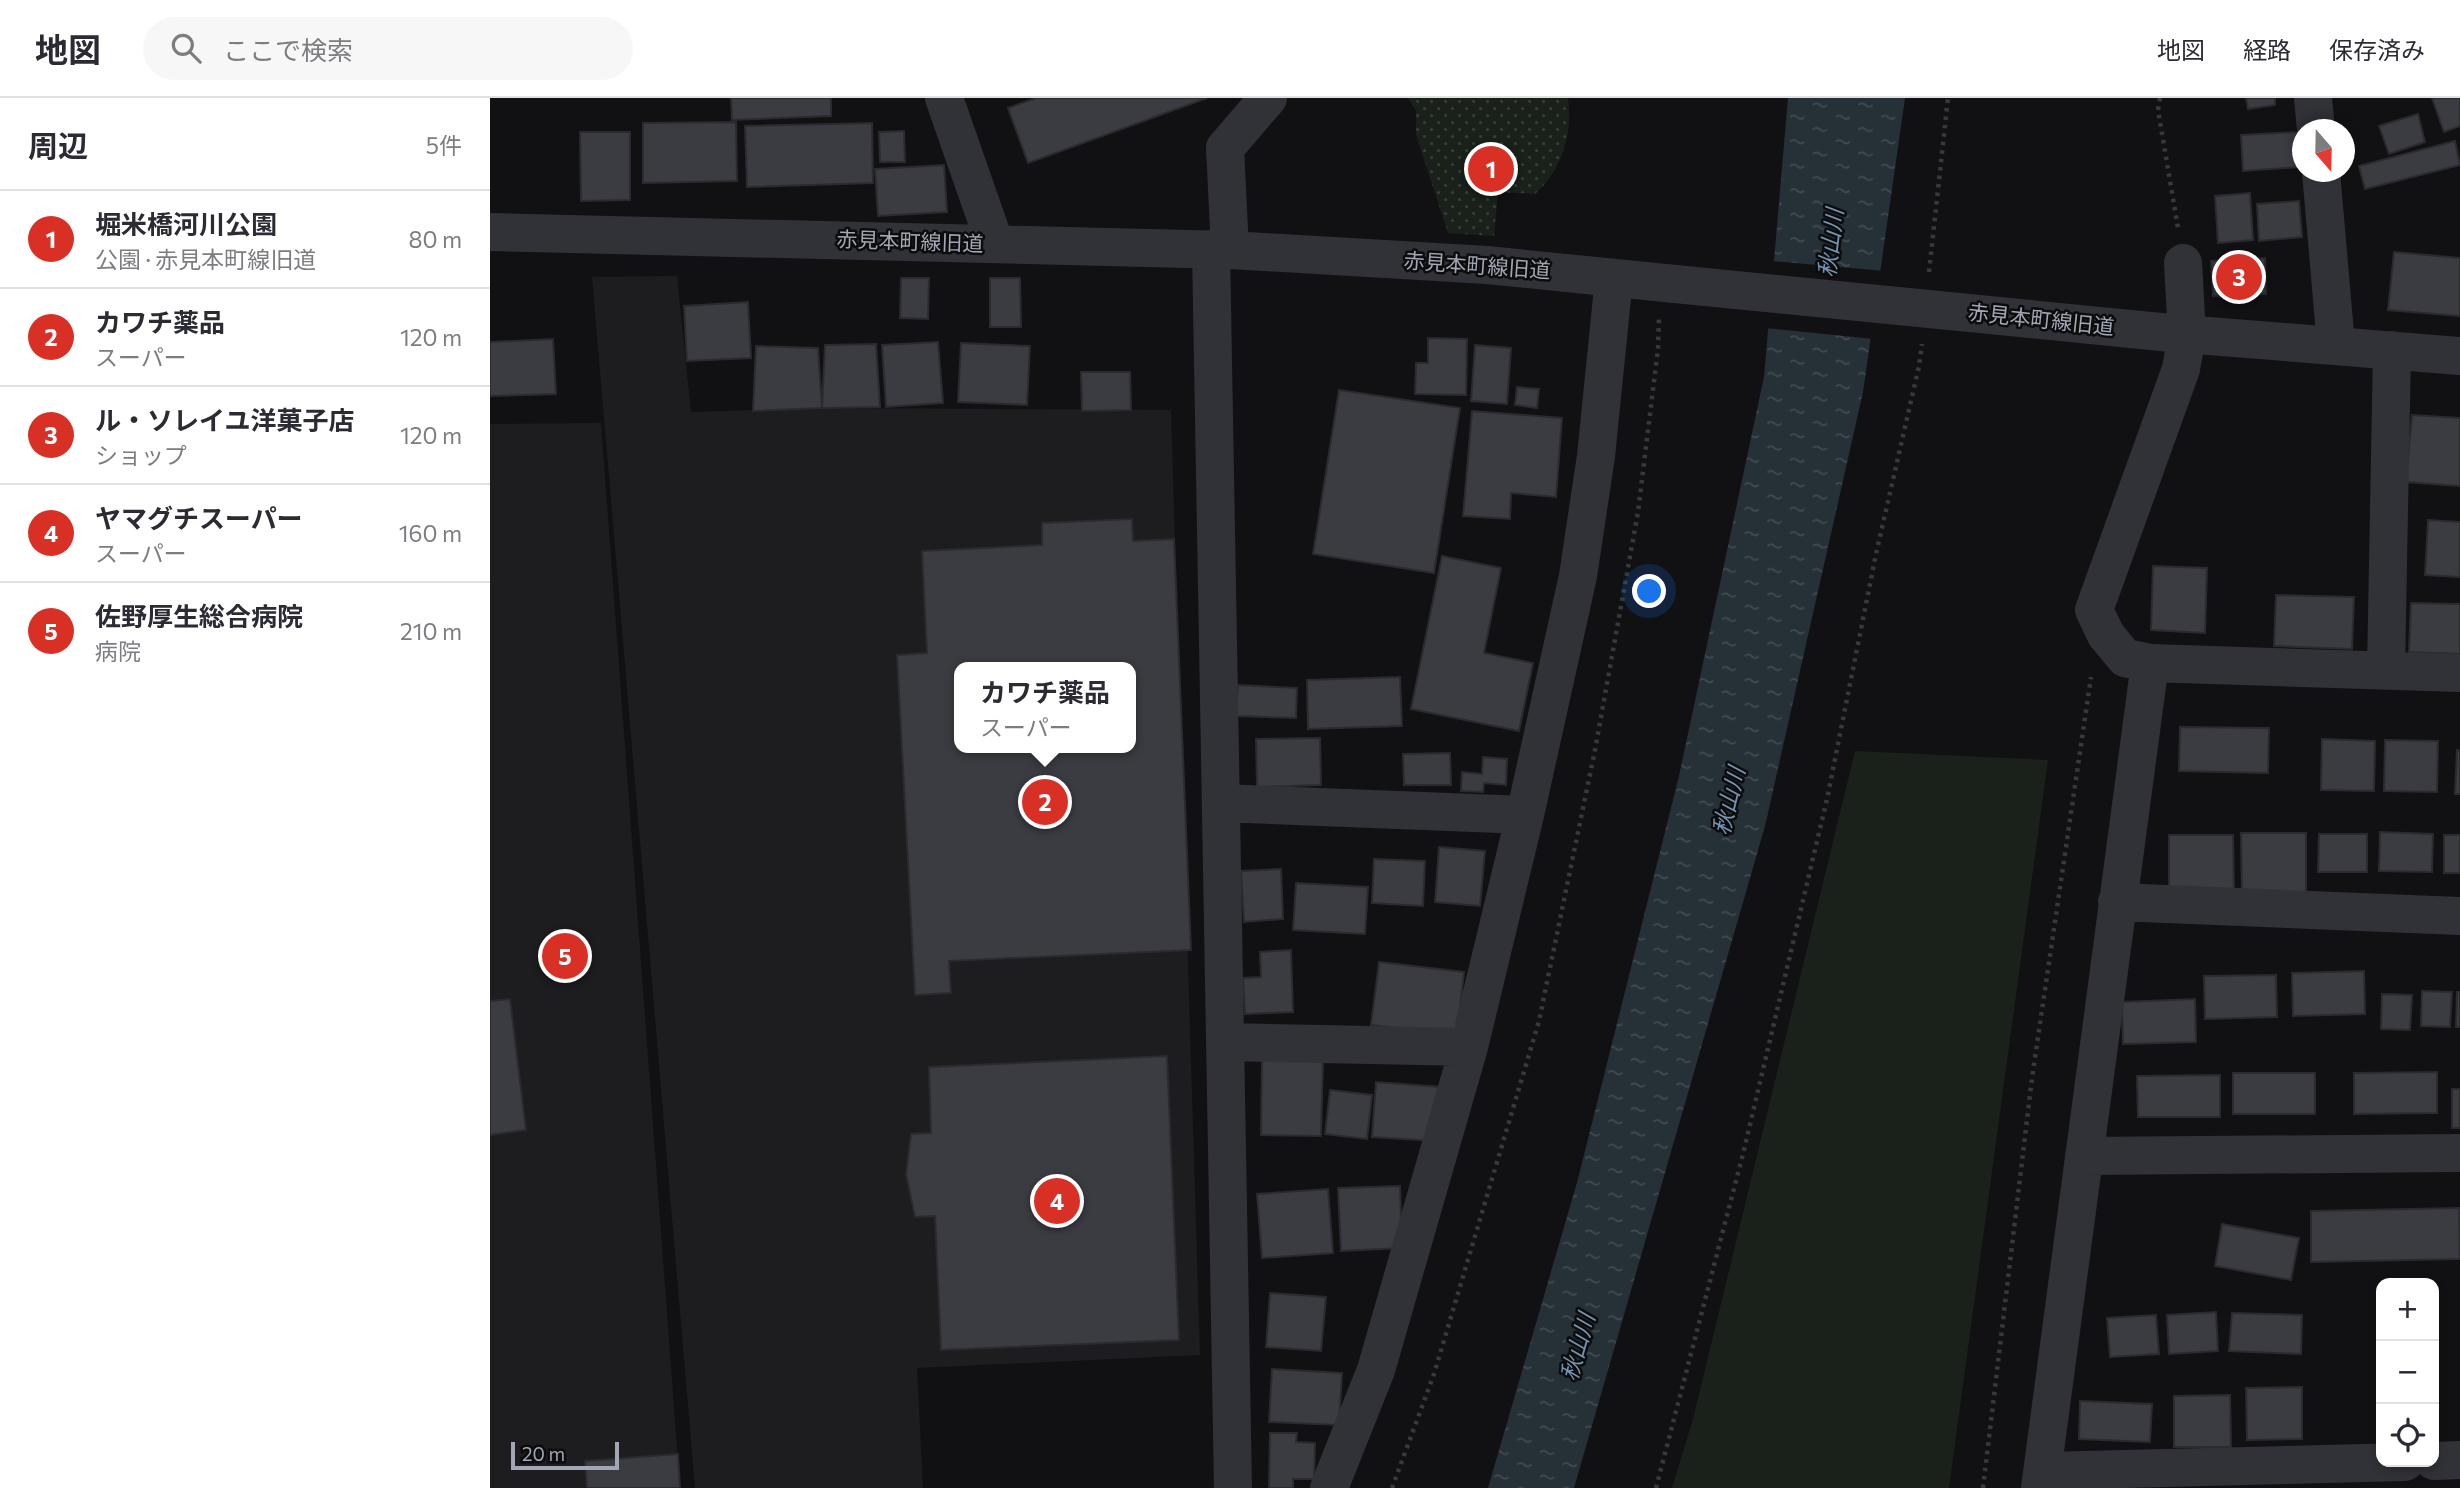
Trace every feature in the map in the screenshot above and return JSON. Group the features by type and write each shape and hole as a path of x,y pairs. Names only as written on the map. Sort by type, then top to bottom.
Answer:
{"street":[{"path":"944,98 995,244"},
{"path":"1233,1488 1221,803 1221,250 1224,148 1268,98"},
{"path":"2313,98 2315,119"},
{"path":"2322,182 2336,345"},
{"name":"赤見本町線旧道","path":"490,232 1221,250 1487,265 1614,278 1667,300 2336,345 2460,356"},
{"path":"2183,263 2179,334 2182,369 2094,610 2106,635 2125,658 2150,663 2460,673"},
{"path":"1329,1488 1376,1370 1469,1048 1525,815 1578,576 1596,456 1614,278"},
{"path":"2386,670 2392,350"},
{"path":"2150,663 2042,1479 2376,1463"},
{"path":"1221,803 1525,815"},
{"path":"2117,902 2460,916"},
{"path":"1225,1042 1469,1048"},
{"path":"2084,1156 2460,1153"},
{"path":"2439,1461 2460,1460"}],"path":[{"path":"1929,276 1948,98"},
{"path":"2160,98 2158,110 2183,263"},
{"path":"1392,1488 1434,1374 1539,1021 1595,750 1638,512 1658,349 1667,300"},
{"path":"1656,1488 1743,1154 1827,799 1876,554 1919,366 1922,340"},
{"path":"1983,1488 2032,1078 2092,669"}],"shaded area":[{"path":"1408,98 1568,98 1569,125 1559,163 1535,194 1498,192 1494,236 1448,233 1416,135 1416,111"},
{"path":"677,276 691,412 822,408 1171,410 1200,1355 917,1368 923,1488 695,1488 592,277"},
{"path":"601,423 680,1488 490,1488 490,424"},
{"path":"1855,751 2048,760 1949,1488 1672,1488 1693,1419"}],"water":[{"name":"秋山川","path":"1788,98 1905,98 1863,392 1765,826 1574,1488 1488,1488 1578,1179 1679,776 1764,377"}],"pier":[{"path":"1771,261 1884,271 1874,339 1765,328"}],"building":[{"path":"731,98 831,98 831,116 732,120"},
{"path":"1036,98 1207,98 1028,163 1008,108"},
{"path":"2246,98 2275,98 2275,105 2248,109"},
{"path":"2432,98 2460,98 2460,126 2444,132"},
{"path":"2418,114 2425,142 2389,154 2379,126"},
{"path":"736,122 737,181 643,183 643,123"},
{"path":"872,123 873,183 747,187 745,126"},
{"path":"904,131 905,162 880,162 879,132"},
{"path":"580,132 630,132 630,200 581,201"},
{"path":"2292,132 2292,168 2243,171 2241,135"},
{"path":"2455,141 2460,165 2365,189 2359,166"},
{"path":"944,165 947,212 878,216 875,169"},
{"path":"2250,193 2253,240 2218,243 2215,196"},
{"path":"2299,201 2302,237 2259,241 2257,204"},
{"path":"2394,252 2460,258 2460,316 2388,310"},
{"path":"2265,258 2266,294 2213,296 2211,261"},
{"path":"901,278 929,278 928,319 900,318"},
{"path":"990,278 1020,278 1021,327 990,327"},
{"path":"748,302 751,358 687,361 684,306"},
{"path":"1428,338 1467,339 1466,395 1415,394 1416,363 1428,363"},
{"path":"553,339 556,394 490,396 490,342"},
{"path":"938,342 943,403 886,407 882,345"},
{"path":"961,343 1030,346 1027,405 958,402"},
{"path":"876,344 880,407 822,408 825,345"},
{"path":"1475,345 1511,348 1507,404 1471,401"},
{"path":"756,346 818,348 822,408 753,411"},
{"path":"1081,372 1130,372 1131,410 1082,411"},
{"path":"1517,387 1539,389 1537,408 1515,405"},
{"path":"1339,390 1460,408 1434,573 1313,554"},
{"path":"1472,411 1562,418 1556,497 1511,493 1510,519 1463,516"},
{"path":"2412,415 2460,418 2460,486 2406,482"},
{"path":"1132,519 1133,541 1174,539 1191,950 949,961 951,993 915,995 897,655 927,653 922,551 1042,545 1042,523"},
{"path":"2428,520 2460,522 2460,577 2425,575"},
{"path":"1442,556 1501,568 1484,653 1533,663 1519,731 1411,709"},
{"path":"2153,566 2207,568 2205,633 2151,630"},
{"path":"2276,595 2354,597 2352,649 2274,646"},
{"path":"2411,603 2460,604 2460,654 2409,652"},
{"path":"1400,677 1402,726 1308,729 1307,680"},
{"path":"1238,685 1297,688 1296,718 1236,716"},
{"path":"2180,727 2269,728 2268,773 2179,771"},
{"path":"1320,738 1321,785 1257,787 1256,739"},
{"path":"2322,739 2375,741 2374,791 2321,790"},
{"path":"2385,740 2438,741 2437,792 2384,791"},
{"path":"2457,750 2460,751 2460,794 2455,794"},
{"path":"1450,753 1451,785 1404,785 1403,754"},
{"path":"1483,757 1507,759 1506,785 1484,783 1483,792 1461,791 1462,772 1482,774"},
{"path":"2380,832 2433,834 2432,872 2379,871"},
{"path":"2241,833 2306,833 2306,894 2242,895"},
{"path":"2319,834 2367,834 2367,872 2318,872"},
{"path":"2169,835 2233,835 2234,896 2169,897"},
{"path":"2444,835 2460,835 2460,873 2444,873"},
{"path":"1439,847 1485,851 1480,906 1435,902"},
{"path":"1374,859 1425,861 1423,906 1372,903"},
{"path":"1281,869 1283,919 1244,922 1241,871"},
{"path":"1296,883 1368,887 1365,934 1293,930"},
{"path":"1291,950 1293,1012 1245,1014 1243,978 1261,977 1260,952"},
{"path":"1379,962 1464,972 1457,1035 1371,1025"},
{"path":"2364,971 2365,1014 2293,1016 2292,973"},
{"path":"2276,975 2277,1017 2205,1019 2204,976"},
{"path":"2422,991 2452,992 2450,1027 2421,1026"},
{"path":"2457,992 2460,992 2460,1027 2456,1027"},
{"path":"2382,994 2412,995 2410,1030 2381,1029"},
{"path":"510,999 526,1130 490,1135 490,1001"},
{"path":"2195,999 2196,1042 2123,1044 2122,1002"},
{"path":"1167,1056 1179,1340 941,1350 935,1216 915,1217 906,1174 911,1134 931,1133 929,1067"},
{"path":"1262,1060 1323,1060 1321,1136 1261,1135"},
{"path":"2437,1072 2437,1113 2354,1114 2354,1073"},
{"path":"2233,1073 2315,1073 2315,1114 2233,1114"},
{"path":"2220,1075 2220,1117 2138,1117 2137,1076"},
{"path":"1376,1082 1441,1087 1436,1141 1372,1137"},
{"path":"2452,1089 2460,1089 2460,1128 2452,1128"},
{"path":"1330,1090 1372,1095 1367,1139 1325,1134"},
{"path":"1400,1186 1402,1248 1341,1251 1338,1188"},
{"path":"1328,1189 1333,1253 1262,1258 1257,1194"},
{"path":"2459,1208 2460,1259 2311,1262 2311,1211"},
{"path":"2222,1224 2299,1238 2291,1280 2215,1266"},
{"path":"1270,1293 1326,1297 1321,1351 1266,1347"},
{"path":"2216,1312 2218,1351 2169,1354 2167,1315"},
{"path":"2232,1313 2302,1315 2301,1354 2229,1351"},
{"path":"2156,1315 2159,1354 2110,1357 2107,1318"},
{"path":"1272,1369 1342,1373 1339,1425 1269,1422"},
{"path":"2302,1387 2302,1439 2247,1440 2246,1388"},
{"path":"2230,1395 2231,1447 2174,1447 2174,1396"},
{"path":"2080,1401 2152,1404 2150,1442 2079,1439"},
{"path":"1270,1433 1297,1433 1296,1442 1315,1443 1314,1479 1293,1479 1293,1488 1269,1488"},
{"path":"678,1454 680,1488 587,1488 585,1461"}],"place":[{"name":"堀米橋河川公園","path":"1491,169"},
{"name":"ル・ソレイユ洋菓子店","path":"2239,277"},
{"name":"カワチ薬品","path":"1045,802"},
{"name":"佐野厚生総合病院","path":"565,956"},
{"name":"ヤマグチスーパー","path":"1057,1201"}]}
